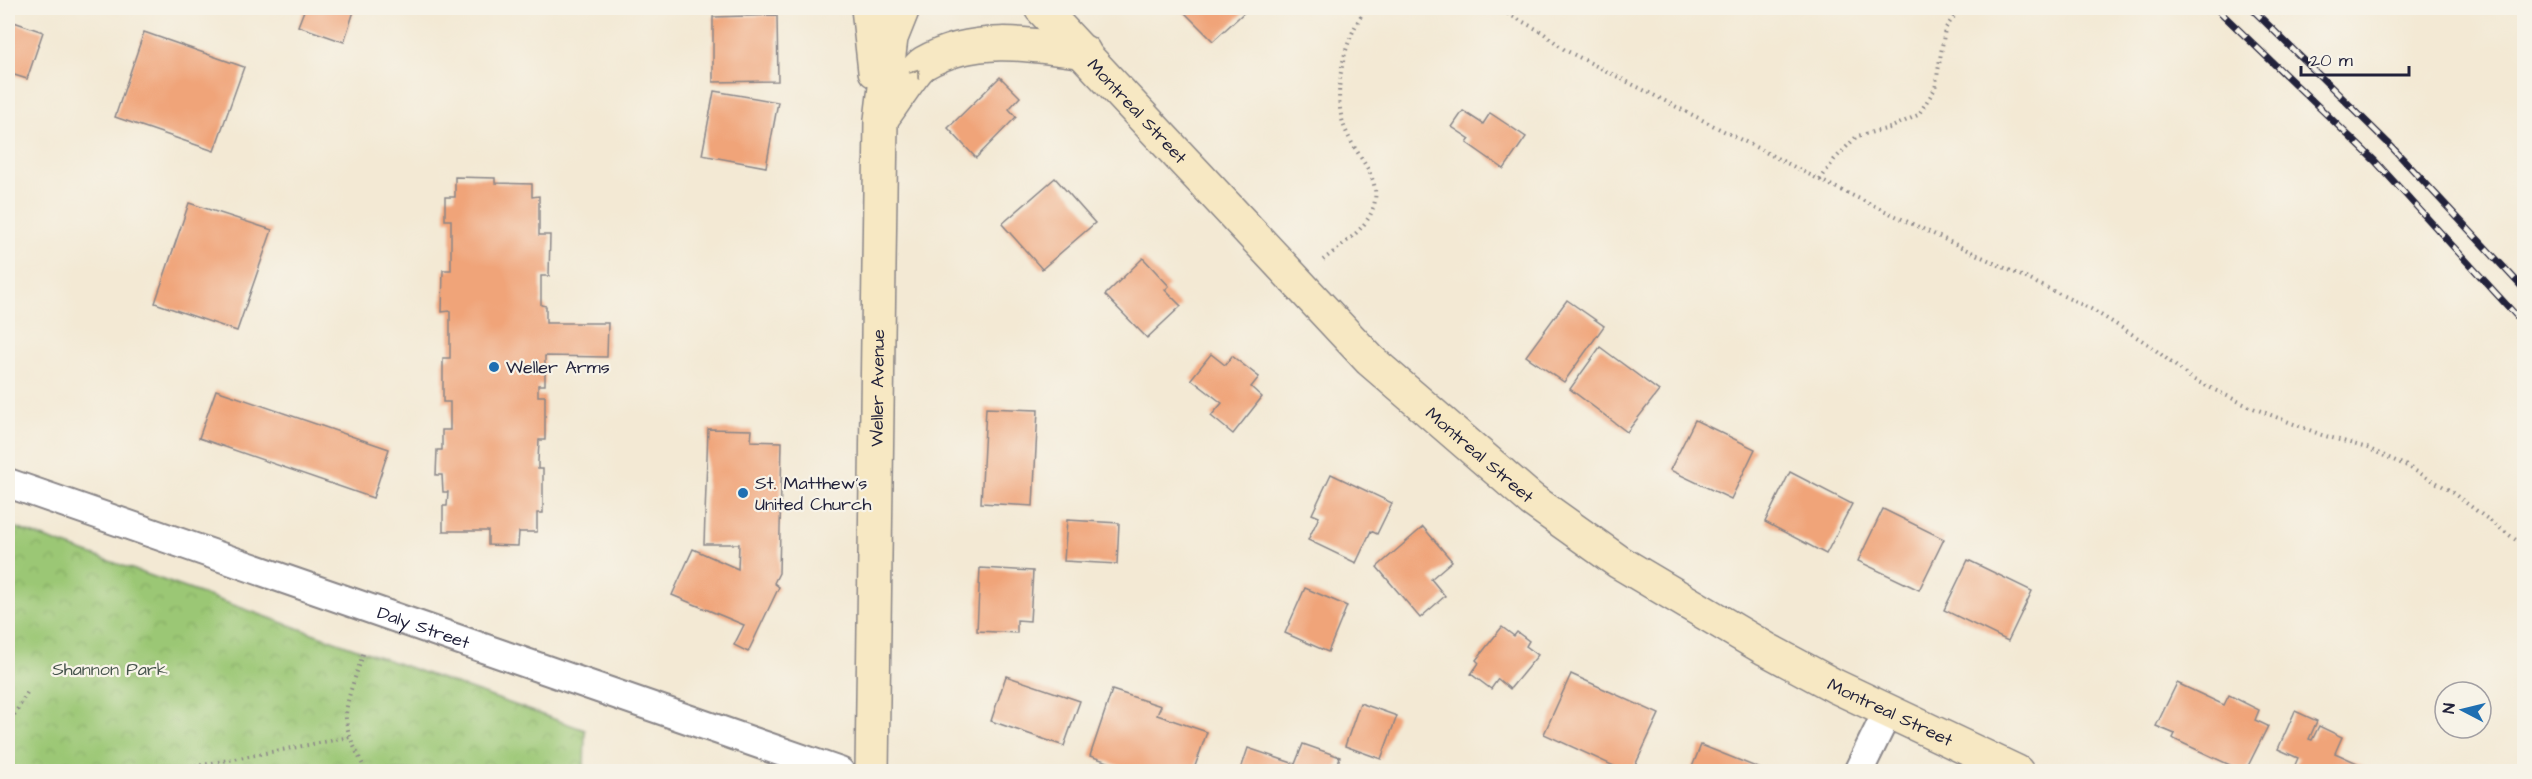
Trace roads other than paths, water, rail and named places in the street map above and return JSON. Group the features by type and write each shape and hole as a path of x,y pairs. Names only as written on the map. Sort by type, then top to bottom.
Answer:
{"main road":[{"path":"868,8 881,120"},
{"name":"Weller Avenue","path":"872,771 881,120 891,38 903,8"},
{"name":"Montreal Street","path":"1041,8 1370,360 1532,500 1638,573 1776,654 1835,686 2017,771"},
{"path":"881,120 922,64 968,46 1027,44 1084,52"}],"street":[{"name":"Daly Street","path":"8,483 840,771"},
{"path":"1858,771 1888,711"}],"railway":[{"path":"2216,8 2375,161 2524,324"},
{"path":"2251,8 2388,143 2524,289"}],"place":[{"name":"Weller Arms","path":"494,367"},
{"name":"St. Matthew's United Church","path":"743,493"}],"park label":[{"name":"Shannon Park","path":"110,669"}]}
